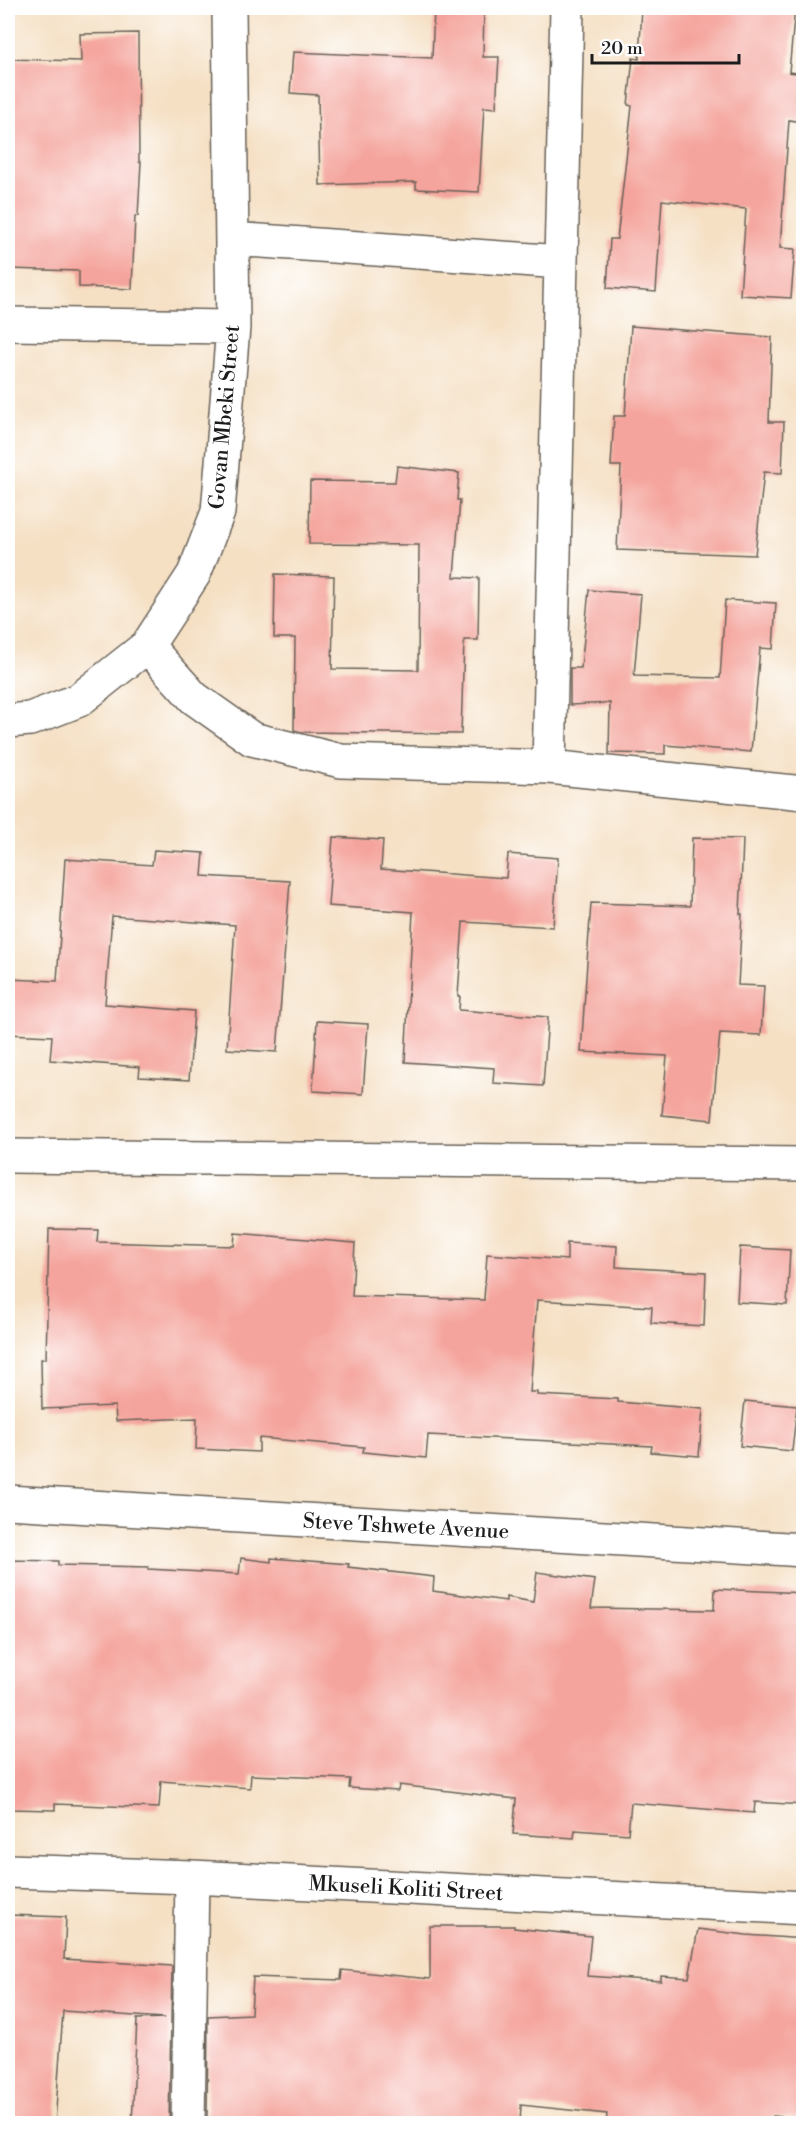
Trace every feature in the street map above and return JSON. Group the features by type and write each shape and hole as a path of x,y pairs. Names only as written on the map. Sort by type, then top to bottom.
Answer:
{"street":[{"name":"Govan Mbeki Street","path":"8,721 30,719 79,700 147,646 194,574 218,512 233,327 229,8"},
{"path":"549,767 567,8"},
{"path":"232,239 561,262"},
{"path":"8,324 233,327"},
{"path":"147,646 194,698 252,739 341,761 549,767 804,793"},
{"path":"8,1156 804,1164"},
{"name":"Steve Tshwete Avenue","path":"8,1502 804,1550"},
{"name":"Mkuseli Koliti Street","path":"8,1871 192,1877 804,1908"},
{"path":"188,2124 192,1877"}],"building":[{"path":"434,8 484,8 483,57 499,57 496,108 484,107 479,192 416,189 416,182 320,185 318,95 290,93 293,52 432,58"},
{"path":"642,8 795,8 789,72 804,74 804,99 801,122 789,120 780,248 795,249 791,298 740,295 746,209 662,200 656,292 607,288 610,239 617,239 632,106 628,105 633,58 639,59"},
{"path":"138,33 139,162 141,162 138,216 135,216 132,289 79,287 79,271 8,269 8,59 81,61 80,34"},
{"path":"631,326 772,337 769,422 784,422 782,473 764,472 755,555 617,550 621,466 611,466 614,416 625,416"},
{"path":"397,466 459,473 457,500 460,500 454,577 479,578 478,640 464,640 461,734 302,732 294,730 295,638 274,638 275,574 334,576 332,669 418,670 419,545 309,544 310,481 395,482"},
{"path":"589,590 641,594 634,676 720,678 725,600 776,603 773,649 760,648 751,752 665,745 665,754 609,753 610,703 570,705 570,668 581,668"},
{"path":"333,837 383,840 381,869 506,878 508,854 558,858 553,927 463,922 458,996 460,996 459,1010 548,1017 543,1086 493,1083 494,1068 405,1062 413,912 328,906"},
{"path":"692,838 743,839 738,985 764,986 761,1035 720,1033 712,1120 662,1115 667,1056 581,1052 591,903 690,906"},
{"path":"154,850 204,853 202,876 290,881 277,1052 227,1049 235,925 112,916 105,1004 194,1011 189,1080 139,1077 140,1067 50,1060 52,1036 8,1034 8,979 57,981 65,859 152,865"},
{"path":"317,1021 368,1024 363,1094 313,1091"},
{"path":"49,1229 98,1230 97,1242 234,1246 235,1233 355,1243 352,1296 484,1300 487,1254 567,1260 567,1243 617,1246 616,1267 706,1272 704,1326 651,1323 652,1307 537,1300 530,1392 537,1392 537,1395 618,1399 618,1402 703,1409 699,1456 651,1452 652,1446 428,1435 426,1458 363,1452 364,1447 259,1438 259,1452 196,1449 197,1418 116,1421 115,1406 42,1409 41,1359 46,1359"},
{"path":"740,1247 790,1250 787,1305 737,1302"},
{"path":"745,1401 797,1406 792,1451 740,1446"},
{"path":"241,1558 271,1562 271,1558 349,1564 348,1567 434,1577 433,1591 506,1601 506,1597 533,1602 537,1572 595,1580 591,1608 714,1610 715,1589 804,1593 804,1805 755,1802 754,1813 631,1803 628,1834 575,1830 574,1838 513,1834 516,1799 399,1785 398,1791 349,1788 350,1779 251,1775 250,1788 161,1781 159,1808 55,1804 55,1810 8,1809 8,1560 58,1561 58,1565 148,1567 148,1569 239,1574"},
{"path":"8,1915 66,1917 64,1959 172,1966 169,2124 132,2124 137,2019 164,2018 63,2011 55,2124 8,2124"},
{"path":"430,1926 514,1926 514,1928 591,1936 587,1976 661,1981 661,1976 689,1978 698,1929 804,1939 804,2119 773,2116 772,2124 606,2124 607,2114 521,2105 520,2124 207,2124 208,2016 251,2014 253,1977 341,1980 342,1970 430,1979"}]}
